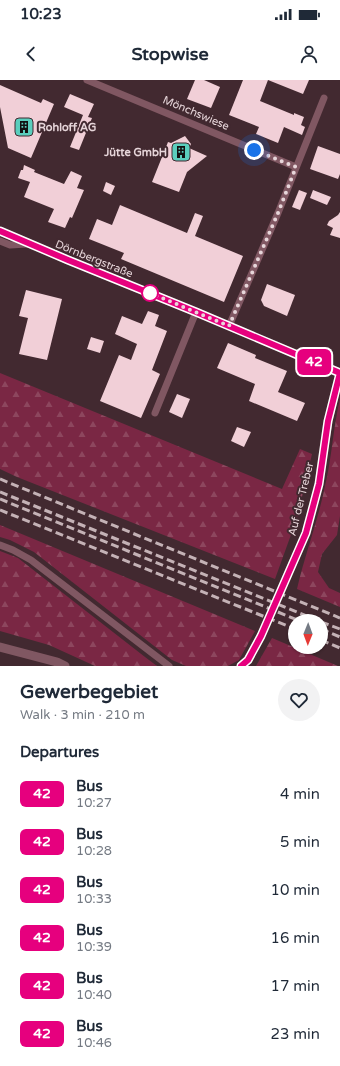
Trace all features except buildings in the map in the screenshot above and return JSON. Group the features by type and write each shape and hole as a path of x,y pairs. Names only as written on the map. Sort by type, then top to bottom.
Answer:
{"street":[{"name":"Mönchswiese","path":"88,80 296,167"},
{"path":"229,326 278,213 324,98"},
{"name":"Dörnbergstraße","path":"0,230 68,260 340,373"},
{"name":"Dörnbergstraße","path":"0,241 10,245 29,243"},
{"path":"155,413 196,312"},
{"name":"Auf der Treber","path":"241,666 248,660 261,636 306,533 319,484 328,421 340,373"},
{"path":"0,545 31,560 169,666"},
{"path":"0,647 57,662 65,666"}],"green space":[{"path":"0,373 282,489 300,449 312,454 297,518 275,579 0,469"},
{"path":"340,399 340,516 337,535 322,554 318,572 329,588 340,593 340,607 297,589 322,499"},
{"path":"0,525 255,631 239,660 228,666 186,666 172,660 34,552 10,540 0,537"},
{"path":"0,551 18,558 157,666 95,666 49,645 0,631"},
{"path":"272,638 288,645 288,654 310,654 338,666 256,666"}],"railway":[{"path":"0,479 340,618"},
{"path":"0,492 302,614"},
{"path":"0,499 288,616"},
{"path":"0,510 288,626"},
{"path":"328,625 340,629"},
{"path":"328,632 340,637"},
{"path":"328,643 340,648"}],"bus line":[{"name":"42","path":"0,231 340,373 328,421 319,484 306,533 261,636 248,660 241,666"}],"place":[{"name":"Rohloff AG","path":"24,127"},
{"name":"Jütte GmbH","path":"181,152"}],"route":[{"path":"150,293 229,326 278,213 296,167 254,150"}]}
